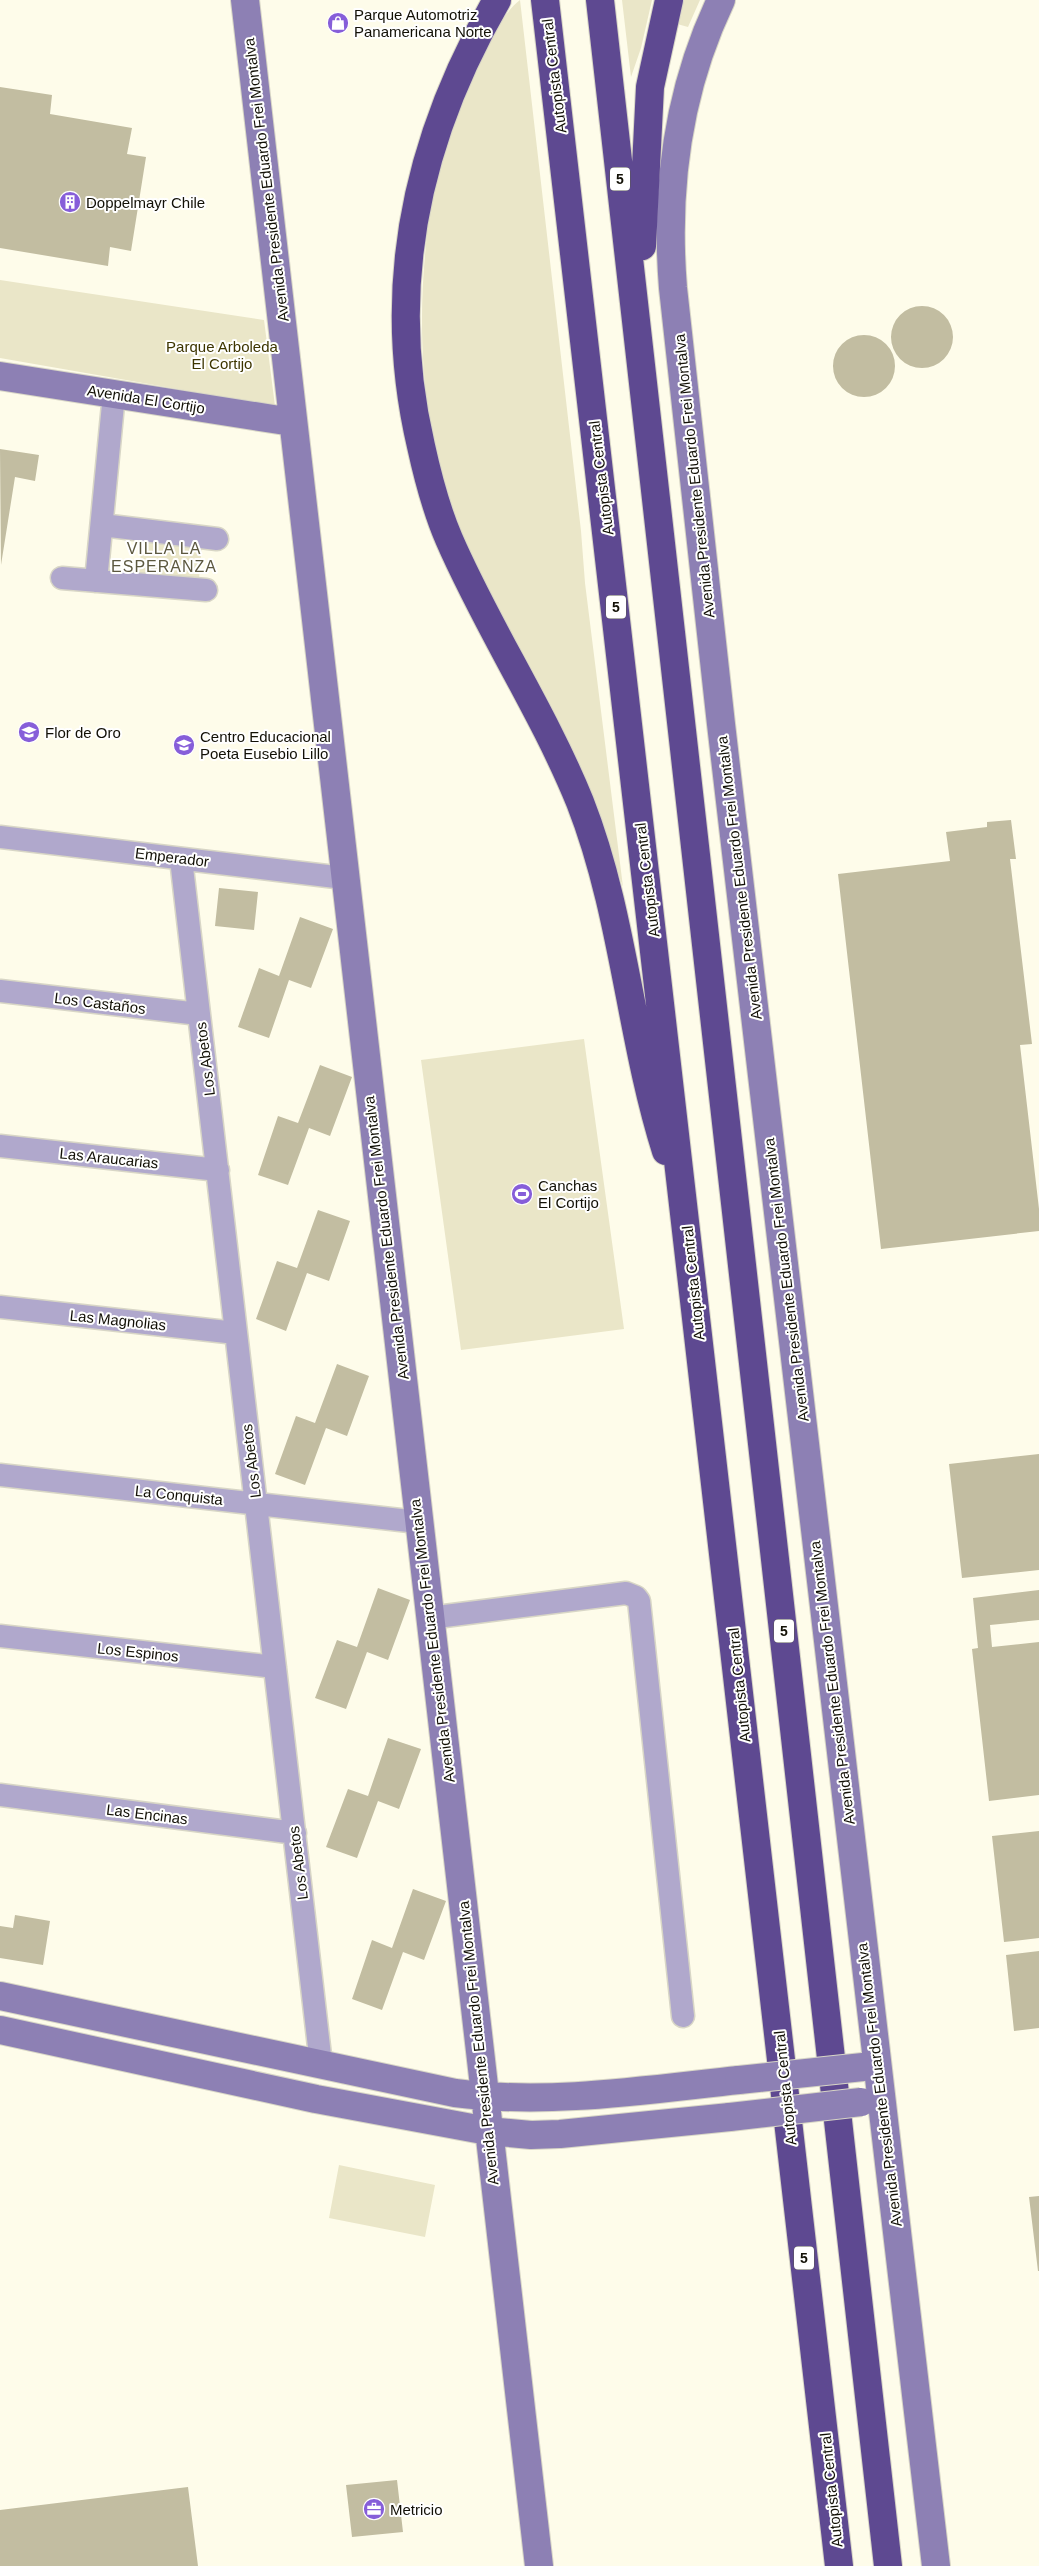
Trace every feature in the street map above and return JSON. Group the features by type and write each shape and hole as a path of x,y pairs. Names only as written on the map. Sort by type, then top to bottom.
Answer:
{"highway":[{"path":"497,0 474,40 456,78 428,154 418,195 407,274 406,319 410,393 431,491 447,535 489,623 542,720 580,802 615,921 647,1085 686,1214"},
{"name":"Autopista Central","path":"545,0 686,1214 839,2566"},
{"name":"5","path":"600,0 888,2566"},
{"path":"641,358 642,233 648,113 658,43 669,0"}],"main road":[{"name":"Avenida Presidente Eduardo Frei Montalva","path":"245,0 344,878 539,2566"},
{"name":"Avenida Presidente Eduardo Frei Montalva","path":"721,0 694,69 678,139 670,201 671,263 870,2065 871,2100 936,2566"},
{"name":"Avenida El Cortijo","path":"0,376 292,422"},
{"path":"0,1996 455,2093 485,2097 540,2098 601,2095 870,2065"},
{"path":"34,2037 40,2005"},
{"path":"0,2030 458,2128 531,2135 560,2134 730,2117 871,2100"}],"street":[{"path":"96,581 114,394"},
{"path":"102,525 217,538"},
{"path":"62,578 206,590"},
{"name":"Emperador","path":"0,837 344,878"},
{"name":"Los Abetos","path":"181,858 321,2064"},
{"name":"Los Castaños","path":"0,991 199,1014"},
{"name":"Las Araucarias","path":"0,1146 218,1170"},
{"name":"Las Magnolias","path":"0,1307 236,1333"},
{"name":"La Conquista","path":"0,1475 418,1522"},
{"path":"429,1618 626,1594 636,1596 639,1601 683,2016"},
{"name":"Los Espinos","path":"0,1636 276,1667"},
{"name":"Las Encinas","path":"0,1795 295,1833"}],"green space":[{"path":"520,0 581,531 585,583 623,887 590,798 552,710 498,610 468,549 442,478 427,405 422,330 423,292 430,209 457,111 475,68 497,28 508,12"},
{"path":"622,0 652,0 641,48 631,77"},
{"path":"676,0 700,0 688,27 670,22"},
{"name":"Parque Arboleda El Cortijo","path":"0,280 264,320 275,406 0,358"},
{"path":"142,539 202,544 199,579 139,574"},
{"name":"Canchas El Cortijo","path":"584,1039 624,1329 461,1350 421,1060"},
{"path":"339,2165 435,2185 425,2237 329,2218"}],"building":[{"name":"Doppelmayr Chile","path":"0,87 52,95 50,114 132,128 127,154 146,157 131,251 110,247 108,266 0,248"},
{"path":"922,306 934,309 944,315 950,325 953,337 950,349 944,359 934,365 922,368 910,365 900,359 894,349 891,337 894,325 900,315 910,309"},
{"path":"864,335 876,338 886,344 892,354 895,366 892,378 886,388 876,394 864,397 852,394 842,388 836,378 833,366 836,354 842,344 852,338"},
{"path":"0,449 39,455 35,481 15,477 1,565"},
{"path":"1011,820 1016,859 1010,859 1032,1044 1020,1045 1039,1209 1039,1231 881,1249 838,874 950,861 946,832 987,827 987,822"},
{"path":"219,888 258,892 254,930 215,926"},
{"path":"300,917 333,929 311,988 289,980 269,1038 238,1027 259,968 279,976"},
{"path":"320,1065 352,1077 330,1136 309,1128 288,1185 258,1175 278,1116 298,1123"},
{"path":"318,1210 350,1221 329,1281 307,1273 286,1331 256,1319 277,1261 297,1268"},
{"path":"337,1364 369,1376 347,1436 326,1428 305,1485 275,1474 296,1416 315,1423"},
{"path":"1039,1454 1039,1570 962,1578 949,1464"},
{"path":"378,1588 410,1600 388,1660 367,1652 346,1709 315,1698 337,1640 357,1647"},
{"path":"1039,1590 1039,1620 990,1625 992,1647 1039,1642 1039,1795 989,1801 972,1649 978,1648 973,1598"},
{"path":"388,1738 421,1749 399,1809 378,1801 357,1858 326,1847 348,1789 368,1796"},
{"path":"1039,1831 1039,1938 1004,1942 992,1836"},
{"path":"413,1889 446,1901 424,1960 403,1952 382,2010 352,1999 372,1940 392,1948"},
{"path":"15,1915 50,1921 43,1965 0,1958 0,1926 13,1928"},
{"path":"1039,1951 1039,2028 1014,2031 1006,1955"},
{"path":"1039,2196 1039,2271 1038,2271 1029,2197"},
{"name":"Metricio","path":"397,2480 403,2532 352,2537 346,2485"},
{"path":"188,2487 198,2566 0,2566 0,2510"}],"place":[{"name":"Parque Automotriz Panamericana Norte","path":"338,23"},
{"name":"Doppelmayr Chile","path":"70,202"},
{"name":"Flor de Oro","path":"29,732"},
{"name":"Centro Educacional Poeta Eusebio Lillo","path":"184,745"},
{"name":"Canchas El Cortijo","path":"522,1194"},
{"name":"Metricio","path":"374,2509"}],"district":[{"name":"VILLA LA ESPERANZA","path":"164,557"}]}
